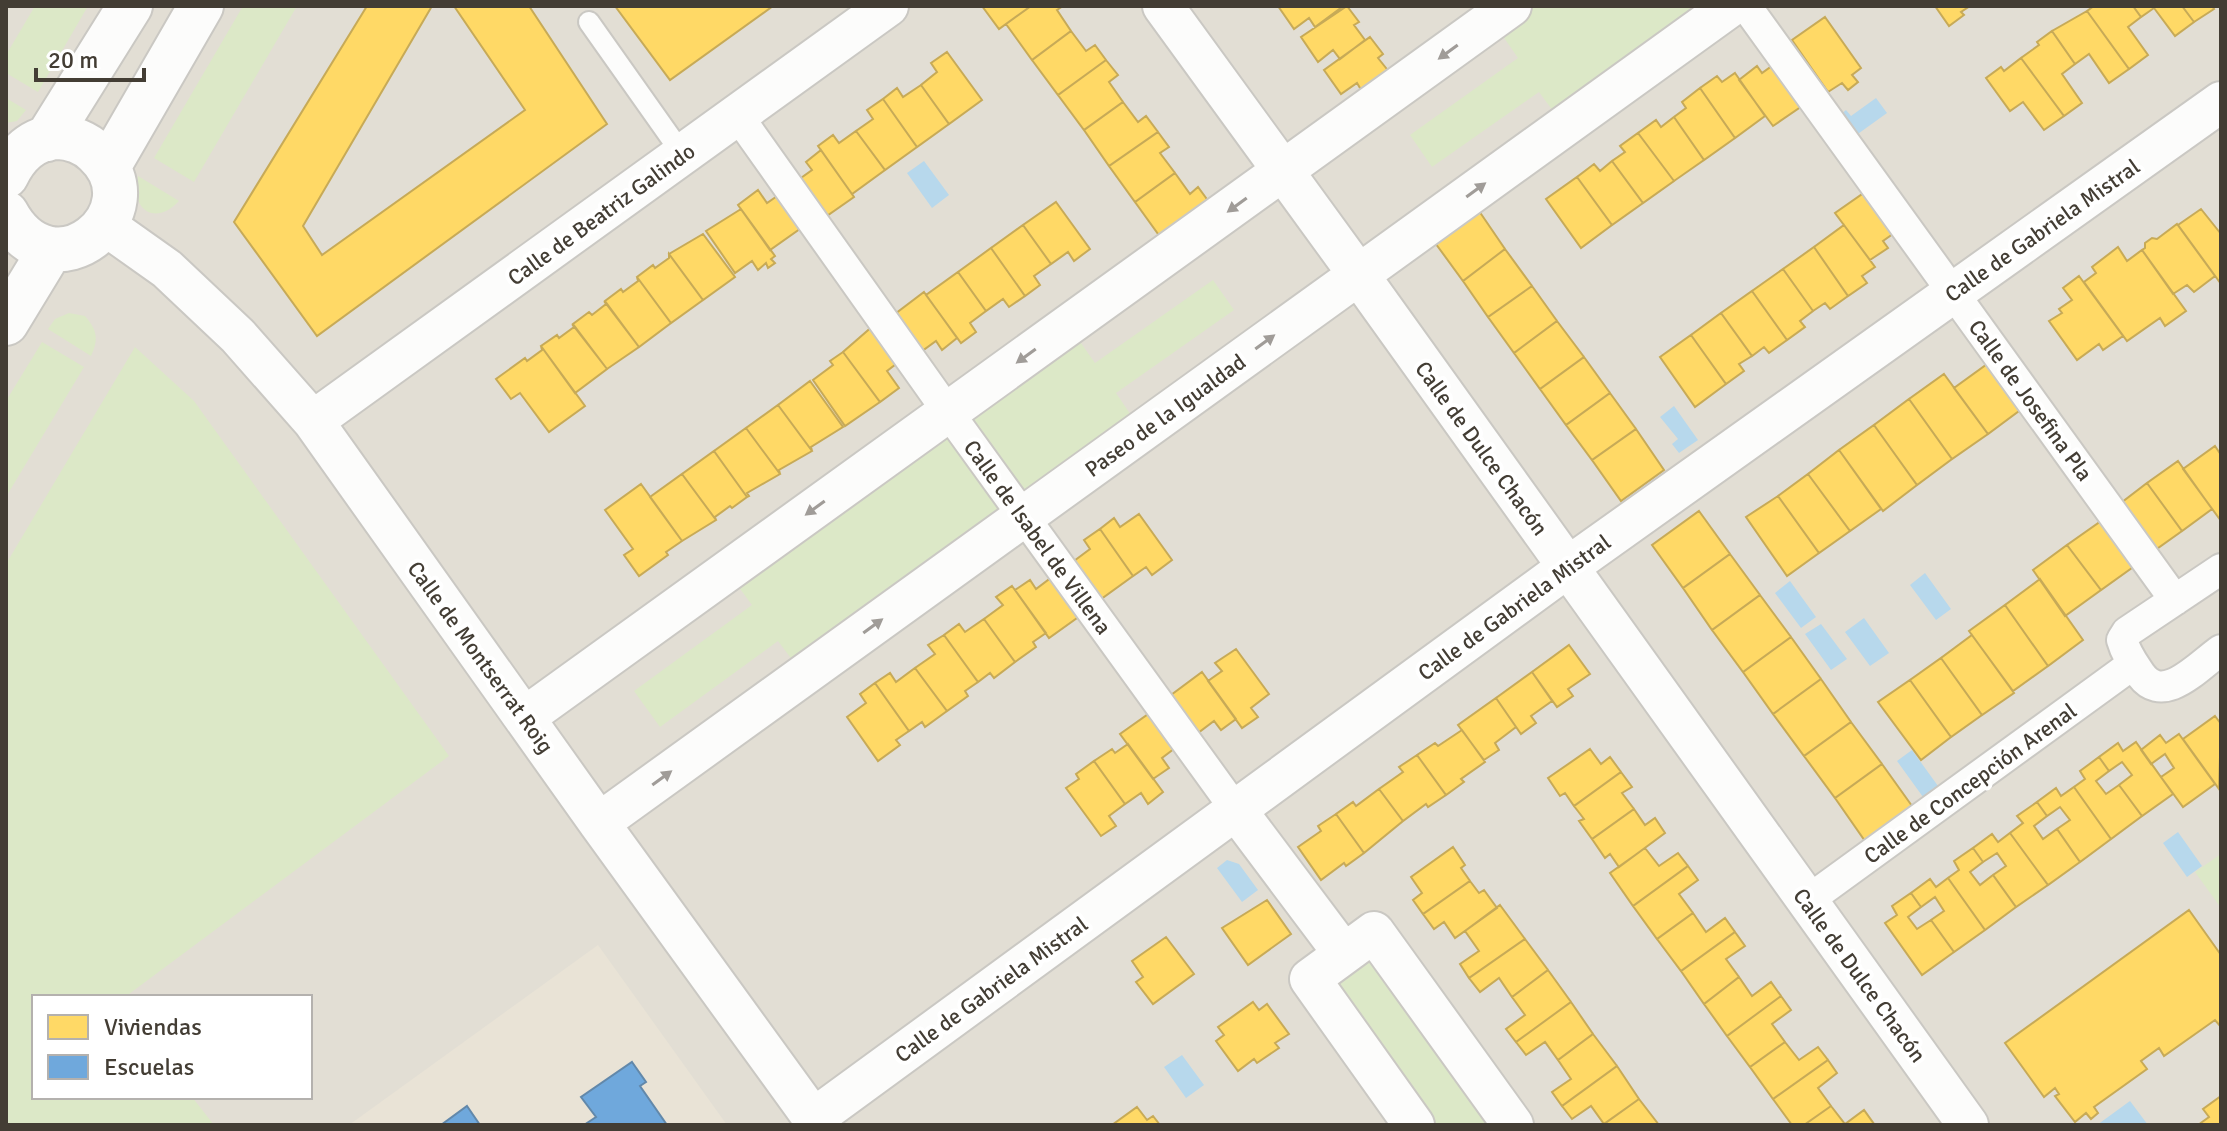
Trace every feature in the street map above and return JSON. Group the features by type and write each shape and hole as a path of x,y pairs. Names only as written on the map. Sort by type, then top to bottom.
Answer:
{"street":[{"path":"18,159 130,6"},
{"path":"108,167 201,6"},
{"name":"Calle de Beatriz Galindo","path":"313,421 888,6"},
{"name":"Calle de Dulce Chacón","path":"1163,6 1968,1125"},
{"path":"525,717 1511,6"},
{"name":"Paseo de la Igualdad","path":"599,823 1731,6"},
{"name":"Calle de Josefina Pla","path":"1746,6 2175,600"},
{"name":"Calle de Gabriela Mistral","path":"816,1122 1568,567 2221,102"},
{"name":"Calle de Isabel de Villena","path":"738,116 948,412 1344,954"},
{"path":"7,220 27,240 51,249 78,247 93,238 105,225 112,210 115,192 108,167 90,147 57,137 18,159"},
{"name":"Calle de Montserrat Roig","path":"105,225 167,269 238,336 313,421 816,1122"},
{"path":"6,323 51,249"},
{"path":"2221,569 2127,632 2122,640 2133,664 2147,683 2158,689 2169,688 2221,650"},
{"name":"Calle de Concepción Arenal","path":"1807,901 2133,664"},
{"path":"1414,1125 1310,979 1374,932 1513,1125"}],"lane":[{"path":"589,22 683,155"}],"shaded area":[{"path":"6,6 2221,6 2221,1125 6,1125"},
{"path":"598,945 727,1125 349,1125"}],"green space":[{"path":"35,6 88,6 38,92 6,73 6,55"},
{"path":"243,6 297,6 194,182 154,158"},
{"path":"1530,6 1708,6 1556,115 1539,92 1432,167 1410,135 1518,58 1498,29"},
{"path":"6,98 26,110 17,121 6,123"},
{"path":"138,176 179,201 161,213 146,211 137,197"},
{"path":"1213,280 1234,310 1116,393 1135,421 1024,498 965,413 1076,336 1095,363"},
{"path":"69,313 85,316 92,326 96,340 91,356 48,329 55,319"},
{"path":"42,342 84,367 6,497 6,401"},
{"path":"135,347 194,401 449,756 128,995 32,995 32,1099 194,1099 214,1125 6,1125 6,564"},
{"path":"944,430 1004,514 796,665 778,641 660,727 634,691 752,605 735,582"},
{"path":"2221,854 2221,908 2195,872"},
{"path":"1372,956 1494,1125 1435,1125 1333,984"}],"water":[{"path":"1876,98 1887,113 1855,136 1840,115 1846,110 1851,116"},
{"path":"924,161 949,195 932,208 907,173"},
{"path":"1674,406 1698,440 1679,453 1672,444 1678,439 1660,417"},
{"path":"1925,573 1951,609 1936,620 1910,585"},
{"path":"1790,581 1816,617 1801,628 1775,593"},
{"path":"1864,618 1889,653 1870,666 1845,632"},
{"path":"1821,624 1847,659 1831,670 1805,634"},
{"path":"1912,750 1938,786 1923,797 1897,761"},
{"path":"2178,832 2202,866 2187,877 2163,843"},
{"path":"1227,860 1239,864 1258,890 1242,902 1217,868"},
{"path":"1182,1055 1204,1085 1186,1098 1164,1067"},
{"path":"2130,1101 2148,1125 2097,1125"}],"building: Viviendas":[{"path":"367,6 432,6 303,226 322,255 525,110 454,6 529,6 607,124 317,336 234,222"},
{"path":"615,6 773,6 670,80"},
{"path":"982,6 1031,6 999,29"},
{"path":"1031,6 1063,6 1057,10 1071,31 1032,60 1006,24"},
{"path":"1278,6 1342,7 1315,27 1309,18 1294,29"},
{"path":"1347,6 1359,22 1354,25 1365,40 1340,59 1333,50 1318,62 1301,37"},
{"path":"1935,6 1970,6 1949,26"},
{"path":"2094,6 2133,6 2141,17 2128,27 2148,55 2129,69 2087,11"},
{"path":"2133,6 2182,6 2194,22 2175,36 2154,8 2141,17"},
{"path":"2182,6 2212,6 2214,9 2194,22"},
{"path":"2087,11 2129,69 2109,83 2089,54 2075,64 2052,31"},
{"path":"1825,17 1861,68 1852,75 1858,82 1848,90 1842,83 1828,92 1792,40"},
{"path":"1071,31 1086,51 1095,45 1106,60 1058,95 1032,60"},
{"path":"2052,31 2075,64 2062,74 2082,103 2064,116 2021,58"},
{"path":"1370,37 1383,54 1378,58 1390,73 1363,93 1357,83 1341,94 1324,70"},
{"path":"947,52 982,100 949,124 921,85 937,72 931,63"},
{"path":"2021,58 2064,116 2044,130 2023,102 2010,111 1986,78 2001,67 2004,71"},
{"path":"1106,60 1118,75 1109,82 1123,102 1084,130 1058,95"},
{"path":"1776,63 1805,104 1773,126 1739,80 1757,66 1762,73"},
{"path":"1735,73 1765,116 1735,138 1700,88 1717,76 1722,82"},
{"path":"921,85 949,124 917,147 883,99 897,88 903,97"},
{"path":"1700,88 1735,138 1704,160 1674,117 1686,108 1682,102"},
{"path":"883,99 917,147 885,170 856,131 873,119 867,110"},
{"path":"1123,102 1138,122 1146,116 1158,132 1109,166 1084,130"},
{"path":"1674,117 1704,160 1674,181 1638,133 1656,120 1661,127"},
{"path":"856,131 885,170 852,194 818,146 833,135 839,143"},
{"path":"1158,132 1169,147 1160,153 1175,173 1135,202 1109,166"},
{"path":"1638,133 1674,181 1643,203 1612,161 1625,152 1620,146"},
{"path":"821,150 854,197 821,220 794,183 812,170 806,162"},
{"path":"1612,161 1643,203 1612,225 1577,177 1594,164 1600,171"},
{"path":"1175,173 1190,194 1198,187 1209,202 1161,238 1135,202"},
{"path":"1577,177 1612,225 1581,248 1546,199"},
{"path":"758,190 767,203 780,194 804,226 770,250 738,205"},
{"path":"1868,190 1897,231 1883,241 1888,248 1870,260 1835,213"},
{"path":"1056,202 1090,249 1074,261 1068,252 1051,264 1023,225"},
{"path":"1477,208 1505,249 1463,281 1433,240"},
{"path":"741,209 775,256 771,259 775,263 768,268 766,263 758,270 752,261 735,273 706,231"},
{"path":"2201,209 2221,234 2221,284 2178,225"},
{"path":"2177,224 2215,276 2194,292 2187,285 2173,294 2142,250 2145,243 2152,238 2157,239"},
{"path":"1023,225 1051,264 1034,276 1040,285 1025,296 991,248"},
{"path":"1844,225 1875,267 1862,276 1867,283 1848,296 1814,247"},
{"path":"703,234 735,277 703,300 669,254"},
{"path":"1814,247 1848,296 1830,309 1825,303 1813,311 1783,269"},
{"path":"2118,247 2127,261 2142,250 2186,311 2165,326 2160,318 2127,341 2084,282 2096,273 2092,267"},
{"path":"991,248 1025,296 1009,307 1003,299 986,311 958,272"},
{"path":"1505,249 1532,286 1488,317 1463,281"},
{"path":"669,254 703,300 671,323 637,277 669,258"},
{"path":"1783,269 1813,311 1800,321 1805,327 1787,340 1752,291"},
{"path":"958,272 986,311 970,323 976,332 961,343 926,295"},
{"path":"2079,276 2123,336 2103,350 2099,344 2077,360 2049,321 2062,313 2059,309 2072,300 2063,288"},
{"path":"637,277 671,323 639,347 605,301 638,281"},
{"path":"1532,286 1557,321 1514,353 1488,317"},
{"path":"1752,291 1787,340 1769,353 1764,347 1752,356 1721,313"},
{"path":"924,292 957,338 942,350 936,341 918,354 891,317"},
{"path":"604,301 639,347 607,369 573,324 589,312 592,315 606,304"},
{"path":"1721,313 1752,356 1739,364 1744,371 1726,384 1691,335"},
{"path":"1557,321 1584,357 1540,389 1514,353"},
{"path":"572,324 607,369 575,393 541,346 557,335 559,338 574,327"},
{"path":"874,325 900,361 887,371 899,388 880,402 843,352"},
{"path":"1691,335 1726,384 1695,407 1660,357"},
{"path":"541,346 585,406 549,432 520,393 511,399 496,379 542,350"},
{"path":"843,352 880,402 845,426 813,380 833,365 830,361"},
{"path":"1584,357 1610,393 1566,425 1540,389"},
{"path":"1990,362 2023,408 1988,434 1954,388"},
{"path":"1944,374 1988,434 1952,459 1909,399"},
{"path":"810,381 843,427 811,447 812,451 778,405"},
{"path":"1610,393 1636,429 1592,460 1566,425"},
{"path":"1909,399 1952,459 1917,485 1874,425"},
{"path":"778,405 812,451 779,470 780,474 746,428"},
{"path":"1874,425 1917,485 1883,511 1839,450"},
{"path":"746,428 780,474 747,493 747,497 714,451"},
{"path":"1636,429 1664,470 1621,501 1592,460"},
{"path":"2215,446 2221,455 2221,521 2183,469"},
{"path":"1839,450 1881,509 1850,531 1808,474"},
{"path":"714,451 747,497 715,517 716,520 682,474"},
{"path":"2178,461 2212,509 2182,531 2147,483"},
{"path":"682,474 716,520 682,541 650,497"},
{"path":"1808,474 1850,531 1819,553 1778,496"},
{"path":"2147,483 2182,531 2151,553 2117,506"},
{"path":"641,484 682,541 639,576 624,555 633,549 605,510"},
{"path":"1778,496 1819,553 1787,576 1746,517"},
{"path":"1699,511 1730,554 1683,588 1652,545"},
{"path":"1139,514 1172,560 1152,575 1146,567 1133,576 1100,529 1114,518 1120,527"},
{"path":"2104,519 2136,565 2101,590 2067,545"},
{"path":"1100,529 1133,576 1097,602 1070,564 1090,549 1084,540"},
{"path":"2067,545 2101,590 2065,616 2033,570"},
{"path":"1730,554 1760,595 1712,630 1683,588"},
{"path":"1056,574 1084,613 1049,638 1015,590 1030,580 1036,589"},
{"path":"2040,579 2083,640 2048,666 2005,605"},
{"path":"1012,586 1046,633 1033,642 1036,647 1015,662 984,619 1003,605 996,597"},
{"path":"1760,595 1791,637 1743,672 1712,630"},
{"path":"2005,605 2048,666 2013,691 1969,631"},
{"path":"984,619 1015,662 994,678 990,673 978,682 944,635 959,624 965,632"},
{"path":"944,635 978,682 965,691 968,696 947,711 915,668 935,654 928,645"},
{"path":"1972,635 2014,693 1982,715 1941,658"},
{"path":"1791,637 1821,679 1773,714 1743,672"},
{"path":"1569,645 1590,674 1568,689 1573,696 1557,707 1532,672"},
{"path":"1236,649 1269,694 1251,708 1258,717 1242,728 1208,681 1222,671 1215,663"},
{"path":"1941,658 1982,715 1951,737 1910,680"},
{"path":"915,668 947,711 925,727 922,722 909,731 875,683 890,673 896,682"},
{"path":"1202,672 1236,719 1221,730 1214,721 1194,736 1167,698"},
{"path":"1532,672 1552,701 1531,716 1536,723 1521,734 1496,698"},
{"path":"1821,679 1851,722 1804,756 1773,714"},
{"path":"1910,680 1951,737 1921,760 1878,702"},
{"path":"875,683 909,731 896,740 900,745 878,761 847,717 866,703 860,694"},
{"path":"1496,698 1516,727 1495,743 1499,750 1484,760 1458,725"},
{"path":"1154,710 1179,745 1162,758 1169,768 1153,779 1120,734"},
{"path":"2215,716 2221,724 2219,789 2183,739"},
{"path":"1851,722 1882,764 1835,798 1804,756"},
{"path":"1462,730 1485,762 1461,779 1464,782 1446,795 1417,755"},
{"path":"2179,734 2215,784 2183,807 2161,777 2174,768 2165,754 2151,764 2141,750 2160,735 2166,743"},
{"path":"2136,742 2173,794 2142,816 2119,785 2132,775 2122,762 2109,771 2099,757 2118,743 2123,751"},
{"path":"1128,744 1163,792 1148,804 1141,793 1125,804 1094,761 1112,749 1115,753"},
{"path":"1590,749 1601,764 1610,757 1621,772 1574,806 1565,793 1560,796 1548,778"},
{"path":"1417,755 1446,795 1428,807 1426,804 1403,821 1379,789 1403,772 1399,767"},
{"path":"2099,757 2109,771 2096,781 2106,794 2119,785 2142,816 2111,839 2074,787 2085,779 2080,771"},
{"path":"1094,761 1125,804 1109,816 1116,826 1101,836 1066,788 1079,779 1076,774"},
{"path":"1882,764 1912,806 1865,841 1835,798"},
{"path":"1621,772 1632,787 1622,793 1634,809 1592,839 1579,821 1584,819 1574,806"},
{"path":"2074,787 2111,839 2080,862 2057,829 2070,820 2060,807 2047,816 2037,802 2056,788 2061,796"},
{"path":"1379,789 1403,821 1364,853 1336,814 1353,802 1356,806"},
{"path":"2037,802 2047,816 2034,826 2043,839 2057,829 2080,862 2048,885 2010,833 2023,823 2017,816"},
{"path":"1634,809 1645,825 1655,818 1665,833 1619,867 1610,854 1605,858 1592,839"},
{"path":"1336,814 1364,853 1321,880 1298,847 1321,831 1318,826"},
{"path":"2010,833 2048,885 2016,907 1993,875 2006,866 1997,853 1983,862 1973,848 1992,834 1998,842"},
{"path":"1453,847 1465,865 1461,868 1470,881 1423,914 1413,900 1422,893 1411,877"},
{"path":"1645,848 1659,866 1678,853 1688,866 1633,906 1610,873"},
{"path":"1973,848 1983,862 1970,872 1980,885 1993,875 2016,907 1985,930 1948,878 1959,870 1954,861"},
{"path":"1688,866 1698,880 1679,894 1693,913 1657,939 1633,906"},
{"path":"1948,878 1985,930 1954,952 1931,920 1944,911 1935,897 1921,907 1911,893 1930,879 1936,887"},
{"path":"1470,881 1479,893 1484,890 1497,908 1455,938 1444,922 1434,929 1423,914"},
{"path":"1911,893 1921,907 1908,917 1917,929 1931,920 1954,952 1922,975 1885,923 1897,915 1892,906"},
{"path":"1267,900 1291,934 1248,965 1222,928"},
{"path":"1500,905 1525,939 1469,978 1460,964 1479,951 1465,931"},
{"path":"2189,910 2221,955 2221,1027 2215,1020 2164,1056 2159,1048 2141,1061 2147,1069 2094,1107 2098,1113 2091,1119 2086,1113 2075,1122 2055,1096 2059,1094 2055,1088 2044,1097 2005,1043"},
{"path":"1693,913 1706,932 1725,918 1735,932 1681,971 1657,939"},
{"path":"1735,932 1745,946 1726,959 1739,977 1704,1004 1681,971"},
{"path":"1166,937 1194,974 1153,1004 1136,982 1143,977 1132,961"},
{"path":"1525,939 1548,970 1512,997 1499,978 1480,992 1469,978"},
{"path":"1548,970 1571,1002 1516,1042 1506,1029 1525,1015 1512,997"},
{"path":"1739,977 1752,996 1771,982 1781,996 1727,1036 1704,1004"},
{"path":"1781,996 1791,1010 1772,1024 1785,1042 1750,1067 1727,1036"},
{"path":"1253,1002 1259,1010 1267,1004 1289,1034 1275,1043 1279,1048 1257,1063 1254,1059 1238,1071 1216,1041 1224,1035 1218,1027"},
{"path":"1571,1002 1593,1034 1558,1060 1545,1042 1526,1055 1516,1042"},
{"path":"1593,1034 1617,1066 1562,1106 1552,1092 1571,1079 1558,1060"},
{"path":"1785,1042 1799,1060 1818,1047 1828,1060 1773,1099 1750,1067"},
{"path":"1828,1060 1837,1073 1818,1088 1831,1106 1804,1125 1792,1125 1773,1099"},
{"path":"1617,1066 1639,1099 1604,1124 1591,1106 1572,1119 1562,1106"},
{"path":"2221,1096 2221,1125 2198,1125 2209,1117 2203,1109"},
{"path":"1639,1099 1659,1125 1604,1124"},
{"path":"1831,1106 1845,1124 1864,1110 1874,1124 1804,1125"},
{"path":"1137,1107 1147,1120 1153,1116 1160,1125 1112,1125"}],"building: Escuelas":[{"path":"632,1062 646,1082 640,1086 667,1125 584,1125 596,1117 581,1097"},
{"path":"467,1106 480,1125 441,1125"}]}
